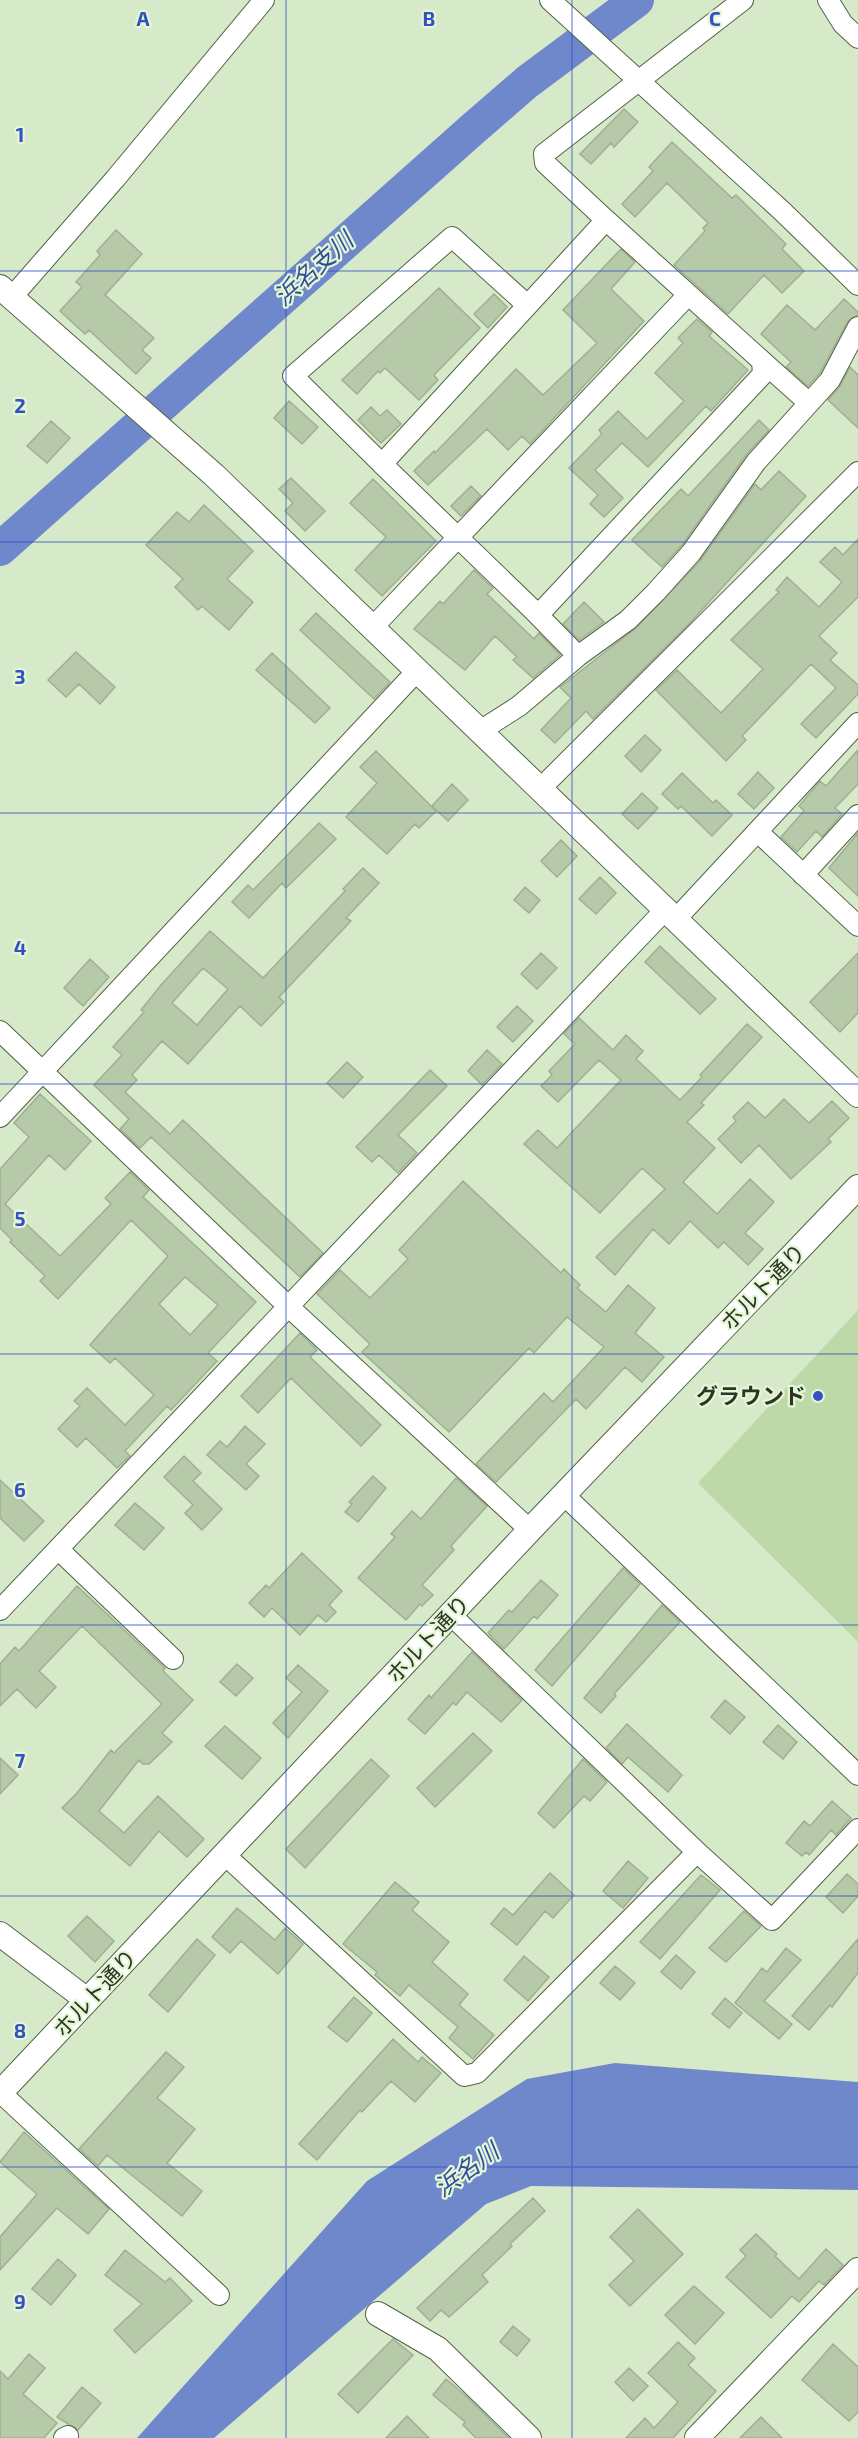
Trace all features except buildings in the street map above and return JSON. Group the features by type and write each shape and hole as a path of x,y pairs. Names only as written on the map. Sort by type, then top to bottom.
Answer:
{"street":[{"path":"264,0 115,179 6,292 214,475 416,672 541,788 858,1095"},
{"path":"550,0 858,285"},
{"path":"743,0 727,10 639,82 544,154 545,163 809,403"},
{"path":"828,0 843,24 858,38"},
{"path":"382,464 526,304 606,220"},
{"path":"526,304 452,237 293,376 578,656"},
{"path":"372,628 688,295"},
{"path":"480,731 519,706 578,656 628,620 656,592 691,553 756,462 830,380 858,327"},
{"path":"533,610 542,611 763,374 762,362"},
{"path":"541,788 858,472"},
{"path":"0,1118 416,672"},
{"path":"0,1610 289,1307 670,915 758,832 858,723"},
{"path":"803,875 858,815"},
{"path":"758,832 858,926"},
{"path":"0,1031 289,1307 530,1530"},
{"name":"ホルト通り","path":"0,2093 530,1530 858,1186"},
{"path":"564,1496 858,1775"},
{"path":"58,1550 173,1659"},
{"path":"451,1615 697,1852 772,1920 858,1829"},
{"path":"224,1854 464,2076 477,2073 697,1852"},
{"path":"0,1934 87,2000"},
{"path":"0,2093 219,2295"},
{"path":"697,2438 858,2270"},
{"path":"378,2314 438,2349 529,2438"}],"green space":[{"name":"グラウンド","path":"858,1310 858,1642 698,1483"}],"water":[{"name":"浜名川","path":"615,2063 858,2082 858,2190 531,2186 486,2204 214,2438 137,2438 367,2181 527,2079"}],"waterway":[{"name":"浜名支川","path":"0,549 527,82 637,0"}],"place":[{"name":"グラウンド","path":"818,1396"}]}
